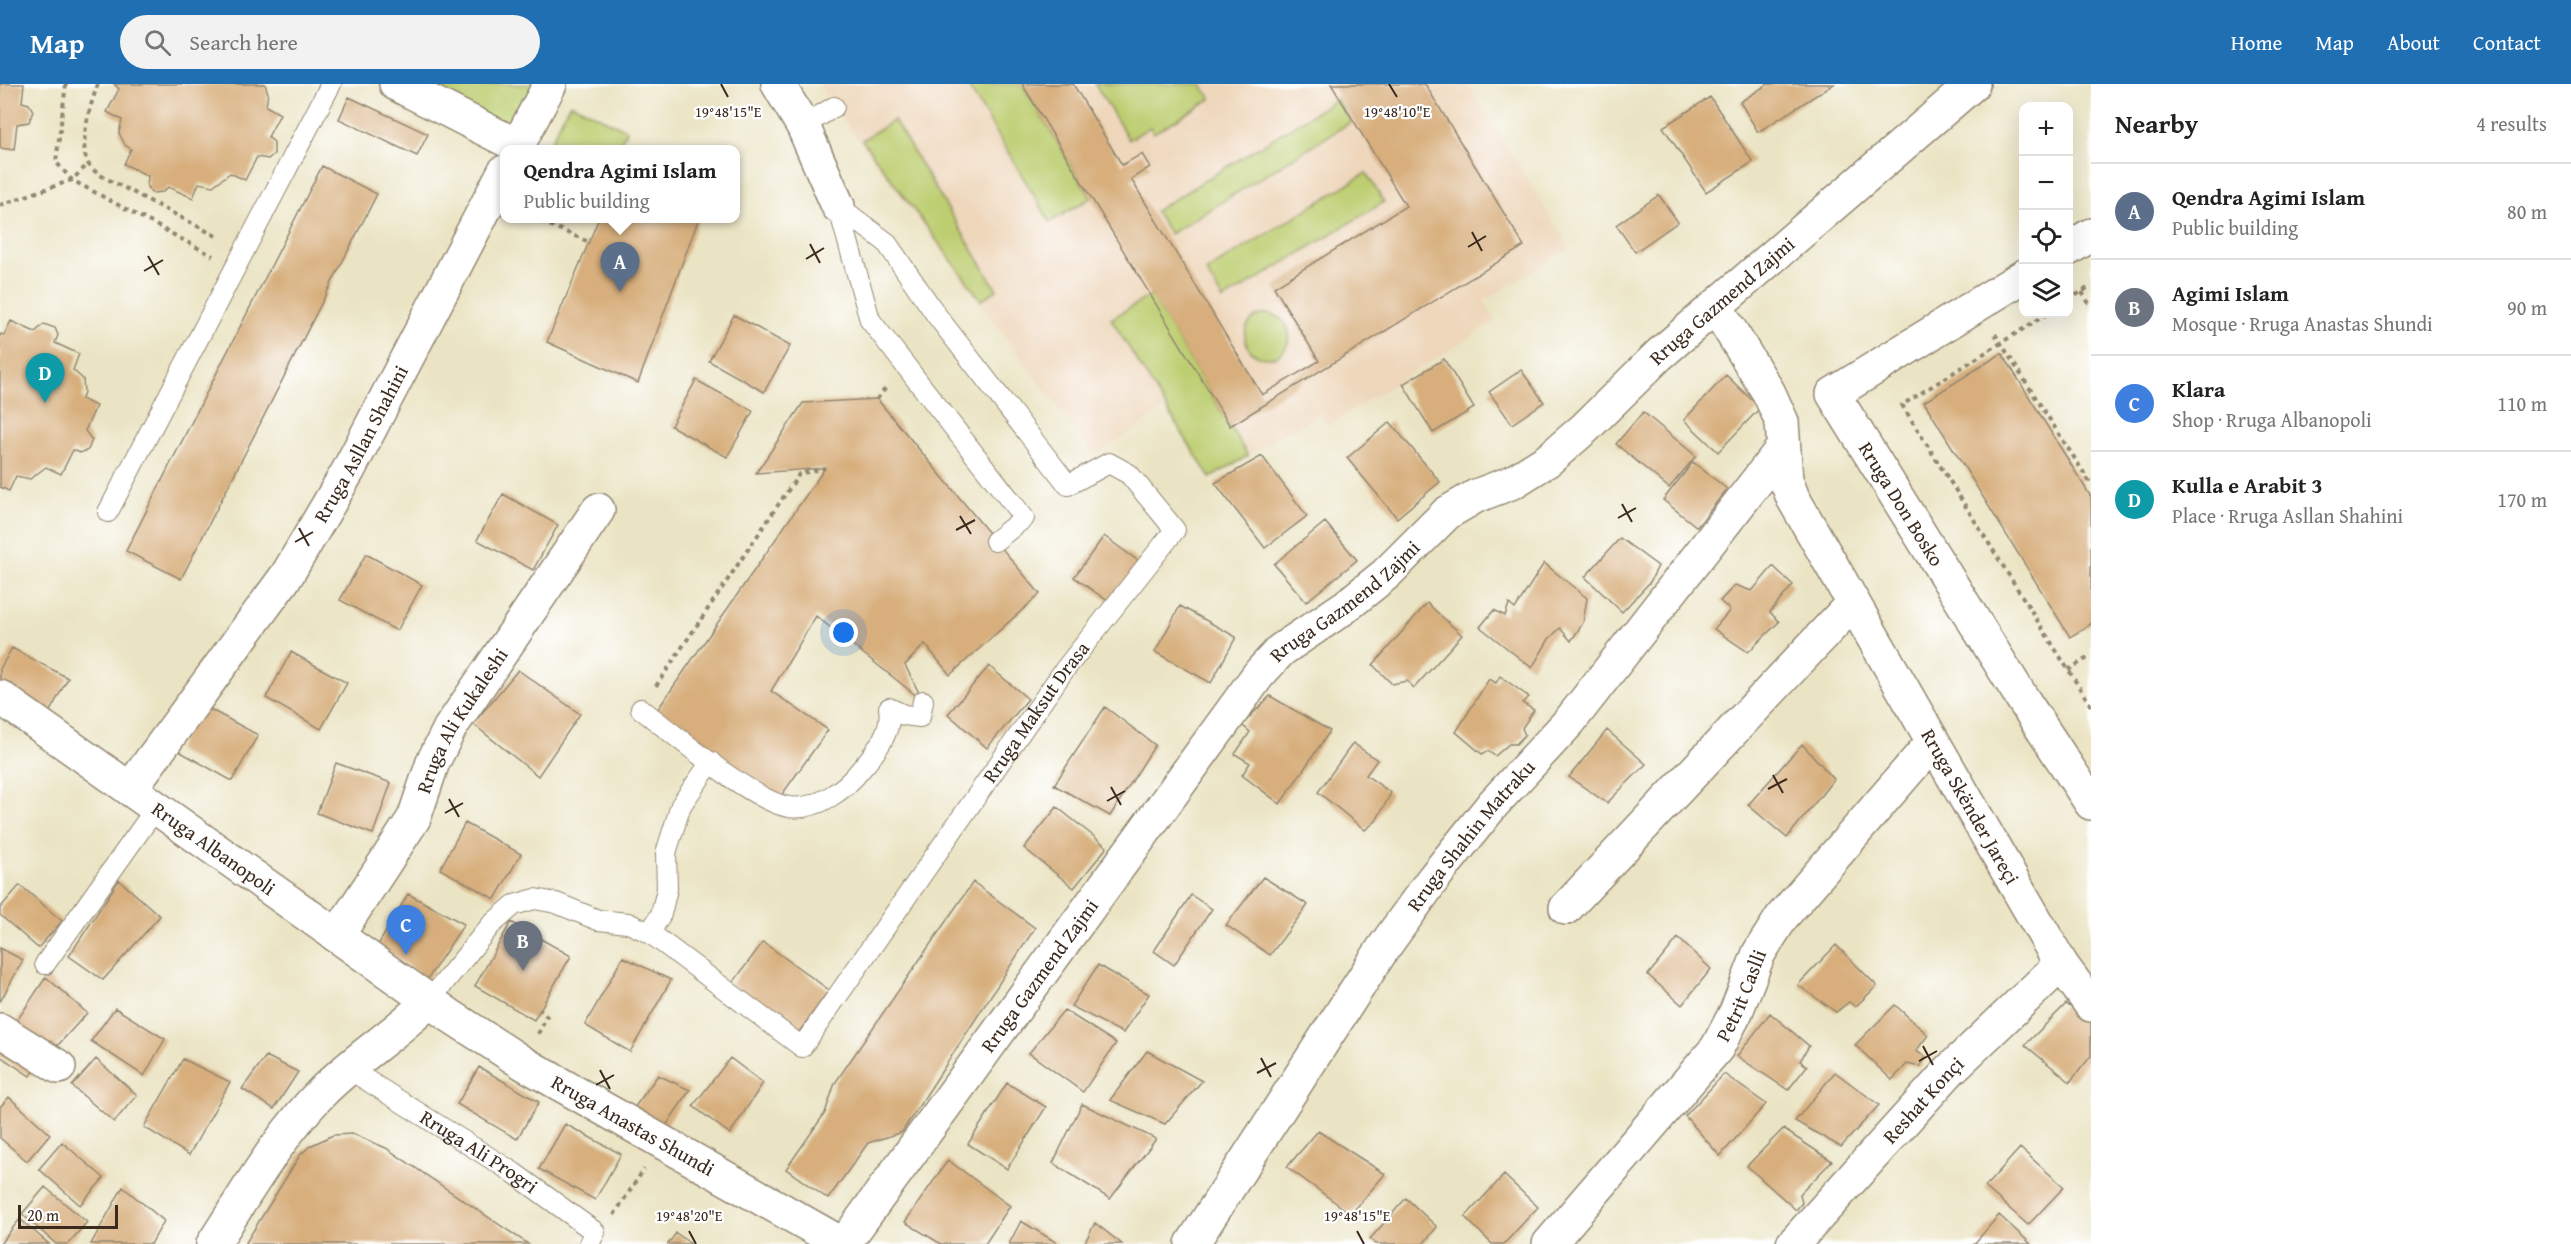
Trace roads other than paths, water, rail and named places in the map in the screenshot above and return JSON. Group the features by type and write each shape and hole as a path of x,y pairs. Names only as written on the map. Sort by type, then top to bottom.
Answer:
{"street":[{"path":"396,84 500,148"},
{"name":"Rruga Asllan Shahini","path":"519,145 550,84"},
{"name":"Rruga Maksut Drasa","path":"778,84 803,126 838,206"},
{"name":"Rruga Gazmend Zajmi","path":"843,1244 1259,674 1281,650 1345,608 1386,574 1447,513 1476,496 1513,482 1548,460 1586,428 1659,355 1973,84"},
{"name":"Rruga Asllan Shahini","path":"130,789 287,575 348,471 500,181"},
{"path":"2073,246 2091,235"},
{"name":"Rruga Don Bosko","path":"2019,279 1833,394 2022,698 2091,803"},
{"name":"Rruga Skënder Jareçi","path":"1716,307 1769,393 1782,423 1782,449 1786,480 1792,498 2061,964 2091,1005"},
{"name":"Rruga Shahin Matraku","path":"1192,1244 1382,950 1433,879 1493,804 1569,722 1782,449"},
{"name":"Rruga Ali Kukaleshi","path":"337,936 414,818 434,762 450,728 598,510"},
{"path":"1566,908 1852,604"},
{"name":"Rruga Albanopoli","path":"0,698 429,1001"},
{"name":"Petrit Caslli","path":"1549,1244 1717,1048 1736,1012 1760,953 1782,917 1932,743"},
{"name":"Reshat Konçi","path":"1793,1244 1950,1071 2061,964"},
{"path":"213,1244 292,1126 324,1090 394,1035 429,1001"},
{"name":"Rruga Anastas Shundi","path":"429,1001 523,1063 843,1244"},
{"path":"0,1030 58,1067"}],"lane":[{"path":"108,512 331,84"},
{"path":"803,126 834,107"},
{"path":"838,206 870,320 1024,518 995,541"},
{"name":"Rruga Maksut Drasa","path":"429,1001 491,925 514,905 535,899 556,903 598,920 628,923 650,933 802,1047 1062,673 1175,530 1129,474 1109,463 1068,485 937,316 886,242 838,206"},
{"path":"641,709 764,800 789,807 807,805 830,797 849,784 884,738 891,716 889,708 904,715 920,717 923,701"},
{"path":"650,933 661,914 667,889 666,853 681,805 711,762"},
{"path":"45,964 156,808"},
{"name":"Rruga Ali Progri","path":"349,1069 514,1173 592,1238"}],"place":[{"name":"Qendra Agimi Islam","path":"620,292"},
{"name":"Kulla e Arabit 3","path":"45,403"},
{"name":"Klara","path":"406,955"},
{"name":"Agimi Islam","path":"523,971"}]}
